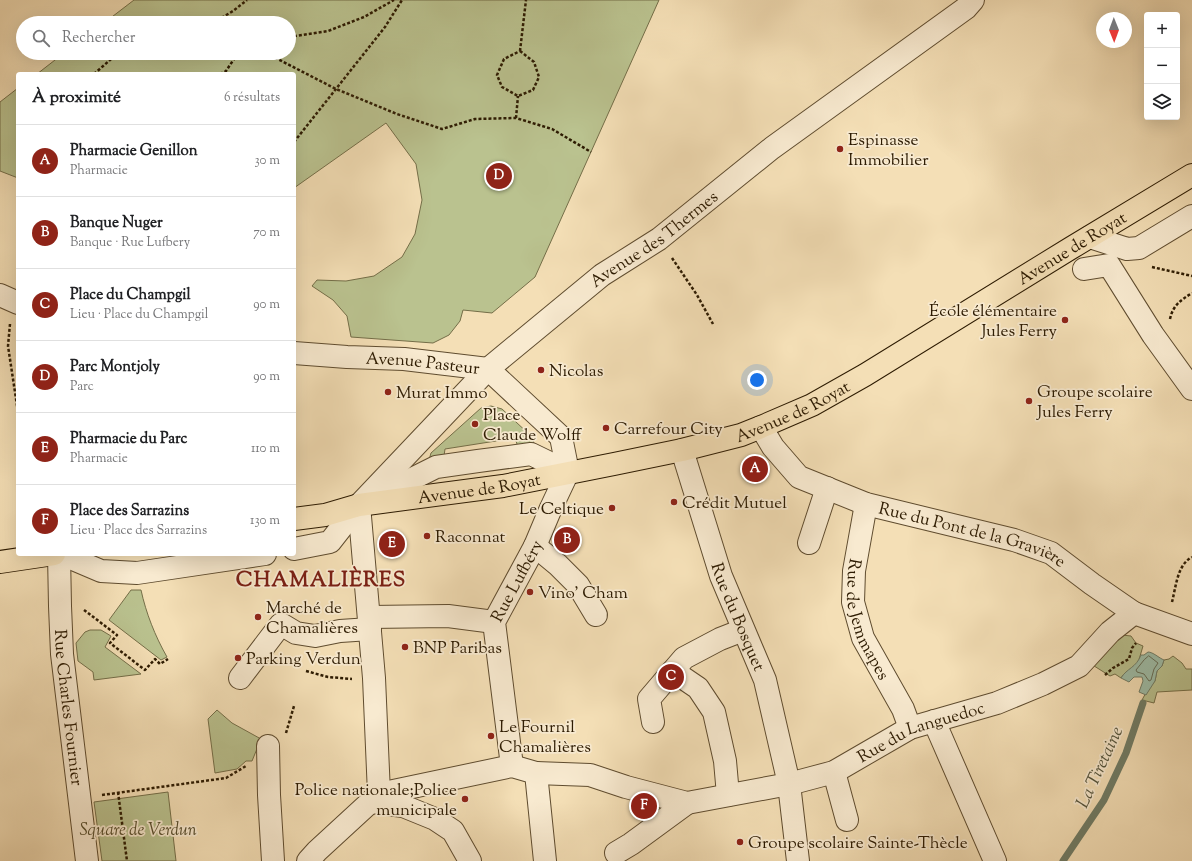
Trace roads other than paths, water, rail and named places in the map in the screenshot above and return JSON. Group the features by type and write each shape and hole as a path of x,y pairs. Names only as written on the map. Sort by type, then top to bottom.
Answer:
{"main road":[{"name":"Avenue de Royat","path":"296,519 326,515 359,505 503,486 682,450 741,435 812,404 865,375 1192,175"},
{"path":"0,562 40,556"}],"street":[{"name":"Avenue des Thermes","path":"296,549 330,542 359,505 488,369 602,275 659,239 772,148 966,8 973,0"},
{"path":"1090,237 1127,249 1139,248 1192,216"},
{"path":"1084,269 1109,265 1153,335 1192,389"},
{"path":"0,295 14,312"},
{"name":"Avenue Pasteur","path":"296,353 404,359 488,369 561,437 568,472"},
{"name":"Rue du Pont de la Gravière","path":"761,427 773,447 799,477 866,504 1014,540 1051,553 1134,613 1192,634"},
{"name":"Rue du Bosquet","path":"682,450 721,576 765,680 789,784 798,861"},
{"path":"375,798 374,678 359,505 436,467 531,454 568,472"},
{"name":"Rue Lufbéry","path":"512,766 494,622 535,546 568,472"},
{"path":"809,543 827,488"},
{"name":"Rue de Jemmapes","path":"866,504 854,571 853,602 863,638 902,709 910,728"},
{"path":"535,546 578,585 596,615"},
{"name":"Rue Charles Fournier","path":"60,556 62,654 87,861"},
{"path":"65,556 101,572 137,573 252,556"},
{"name":"Rue du Languedoc","path":"686,803 789,784 834,772 910,728 997,703 1043,684 1078,666 1110,632 1134,613"},
{"path":"240,678 281,624 296,633 315,636 369,623 448,616 494,622"},
{"path":"653,722 649,699 684,658 720,639 743,630"},
{"path":"672,671 698,688 714,712 725,762 728,795"},
{"path":"934,721 995,861"},
{"path":"268,755 273,861"},
{"path":"308,861 375,798 512,766 536,772 590,775 626,787 686,803"},
{"path":"536,772 546,861"},
{"path":"834,772 847,820"},
{"path":"375,798 403,806 435,819 453,831 470,861"},
{"path":"616,853 631,844 686,803"}],"water":[{"path":"1148,652 1164,660 1162,666 1157,671 1155,681 1146,695 1139,692 1143,681 1142,677 1134,677 1129,682 1121,678 1137,663 1141,655"}],"waterway":[{"name":"La Tiretaine","path":"1063,861 1104,800 1126,753 1143,703"}],"place":[{"name":"Espinasse Immobilier","path":"840,149"},
{"name":"Parc Montjoly","path":"499,176"},
{"name":"École élémentaire Jules Ferry","path":"1065,320"},
{"name":"Nicolas","path":"541,370"},
{"name":"Murat Immo","path":"388,392"},
{"name":"Groupe scolaire Jules Ferry","path":"1029,401"},
{"name":"Place Claude Wolff","path":"475,424"},
{"name":"Carrefour City","path":"606,428"},
{"name":"Pharmacie Genillon","path":"755,469"},
{"name":"Crédit Mutuel","path":"674,502"},
{"name":"Le Celtique","path":"612,508"},
{"name":"Raconnat","path":"427,536"},
{"name":"Banque Nuger","path":"567,540"},
{"name":"Pharmacie du Parc","path":"392,544"},
{"name":"Vino' Cham","path":"530,592"},
{"name":"Marché de Chamalières","path":"258,617"},
{"name":"BNP Paribas","path":"405,647"},
{"name":"Parking Verdun","path":"238,658"},
{"name":"Place du Champgil","path":"671,677"},
{"name":"Le Fournil Chamalières","path":"491,736"},
{"name":"Police nationale;Police municipale","path":"465,799"},
{"name":"Place des Sarrazins","path":"644,806"},
{"name":"Groupe scolaire Sainte-Thècle","path":"740,842"}],"district":[{"name":"CHAMALIÈRES","path":"321,579"}],"park label":[{"name":"Square de Verdun","path":"138,829"}]}
